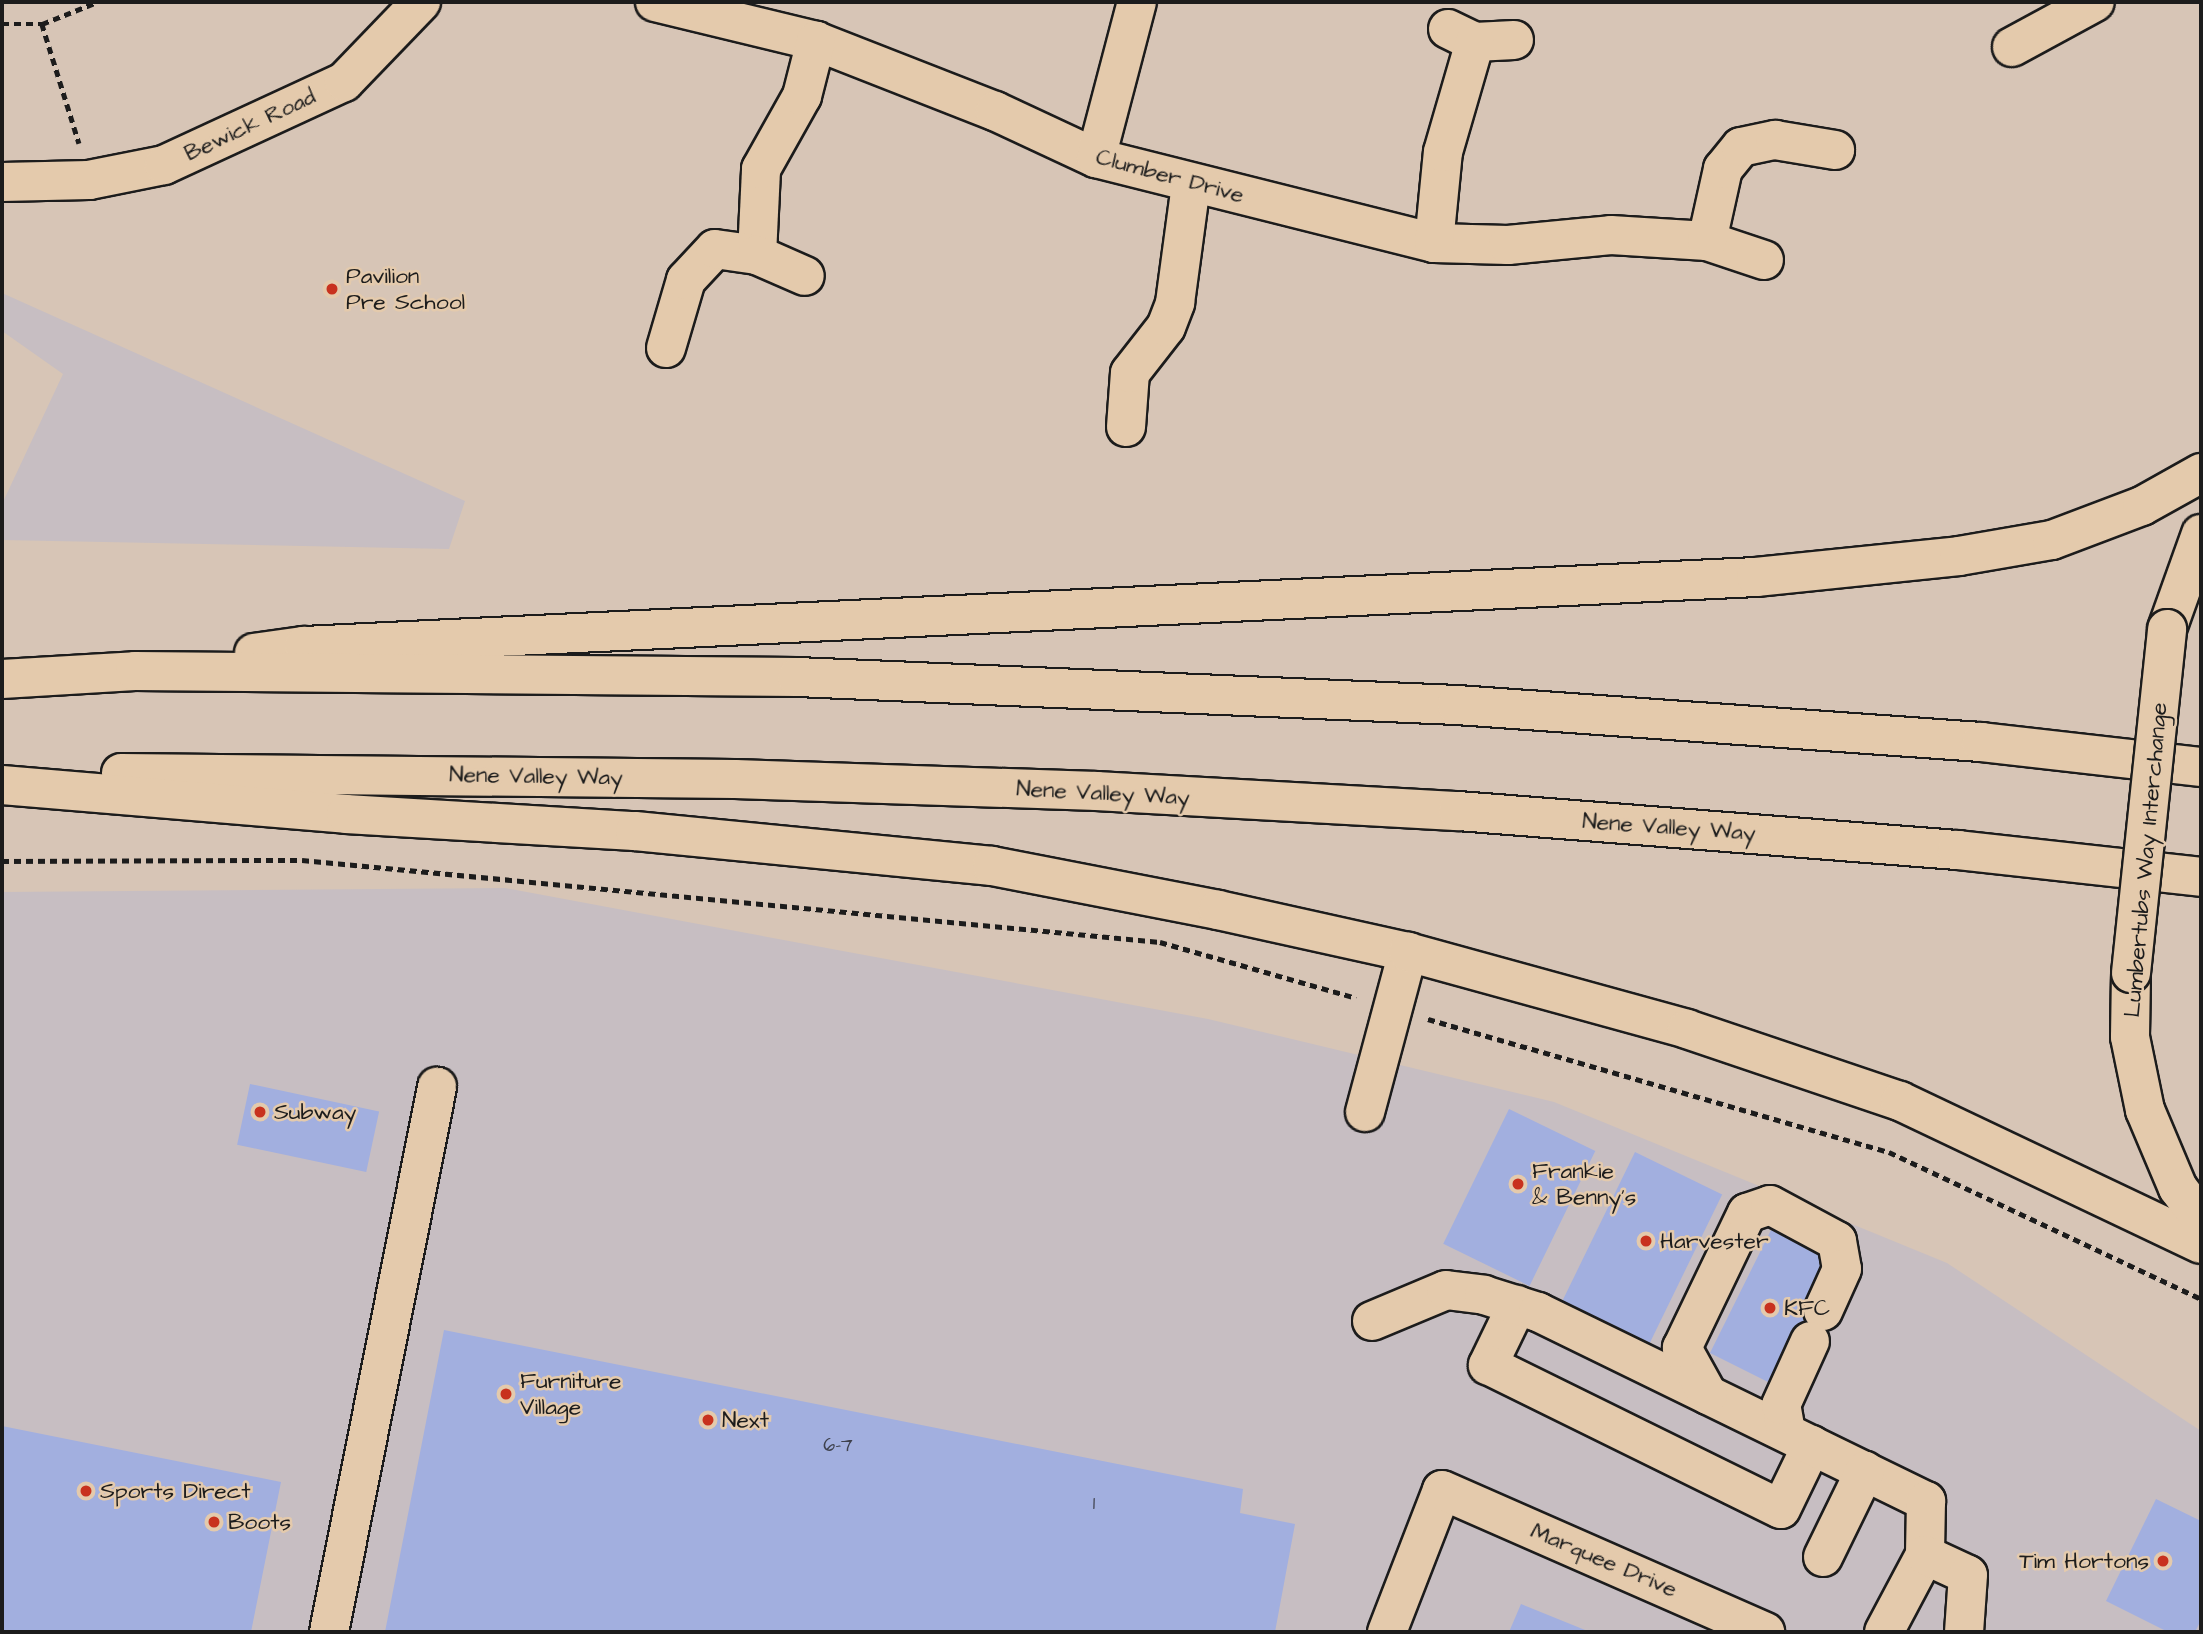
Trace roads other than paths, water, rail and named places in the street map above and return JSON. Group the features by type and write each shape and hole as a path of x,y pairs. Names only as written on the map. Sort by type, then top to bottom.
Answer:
{"main road":[{"name":"Bewick Road","path":"2,181 47,184 89,180 164,165 344,82 421,2"},
{"name":"Clumber Drive","path":"655,2 816,41 995,111 1096,158 1191,185 1434,243 1508,244 1611,235 1707,241 1764,260"},
{"path":"1096,158 1137,2"},
{"path":"2012,47 2095,2"},
{"path":"1434,243 1443,152 1461,35 1514,40"},
{"path":"757,255 761,169 802,96 816,41"},
{"path":"1707,241 1723,169 1741,147 1775,140 1835,150"},
{"path":"1126,427 1130,373 1166,327 1175,303 1191,185"},
{"path":"666,348 686,280 715,248 757,255 805,276"},
{"path":"135,671 304,646 1756,577 1959,556 2052,540 2141,506 2201,473"},
{"name":"Lumbertubs Way Interchange","path":"2201,534 2167,629 2131,973 2130,1037 2145,1110 2178,1188 2201,1218"},
{"path":"2,679 135,671 797,677 1443,704 1982,742 2201,767"},
{"name":"Nene Valley Way","path":"2,774 298,772 694,778 1097,791 1527,816 1957,850 2201,877"},
{"path":"2,785 346,814 635,831 992,866 1408,952 1687,1029 1900,1101 2045,1166 2201,1244"},
{"path":"1365,1112 1408,952"},
{"path":"329,1632 437,1087"},
{"path":"1517,1305 1488,1365 1781,1509 1799,1439 1781,1405 1842,1269 1837,1241 1770,1205 1747,1213 1682,1348 1708,1395"},
{"path":"1372,1321 1446,1290 1517,1305 1926,1501 1925,1555 1884,1632"},
{"path":"1823,1557 1865,1471"},
{"name":"Marquee Drive","path":"1387,1632 1442,1490 1765,1632"},
{"path":"1925,1555 1968,1575 1964,1632"}],"place":[{"name":"Pavilion Pre School","path":"332,289"},
{"name":"Subway","path":"260,1112"},
{"name":"Frankie & Benny's","path":"1518,1184"},
{"name":"Harvester","path":"1646,1241"},
{"name":"KFC","path":"1770,1308"},
{"name":"Furniture Village","path":"506,1394"},
{"name":"Next","path":"708,1420"},
{"name":"Sports Direct","path":"86,1491"},
{"name":"Boots","path":"214,1522"},
{"name":"Tim Hortons","path":"2163,1561"}]}
